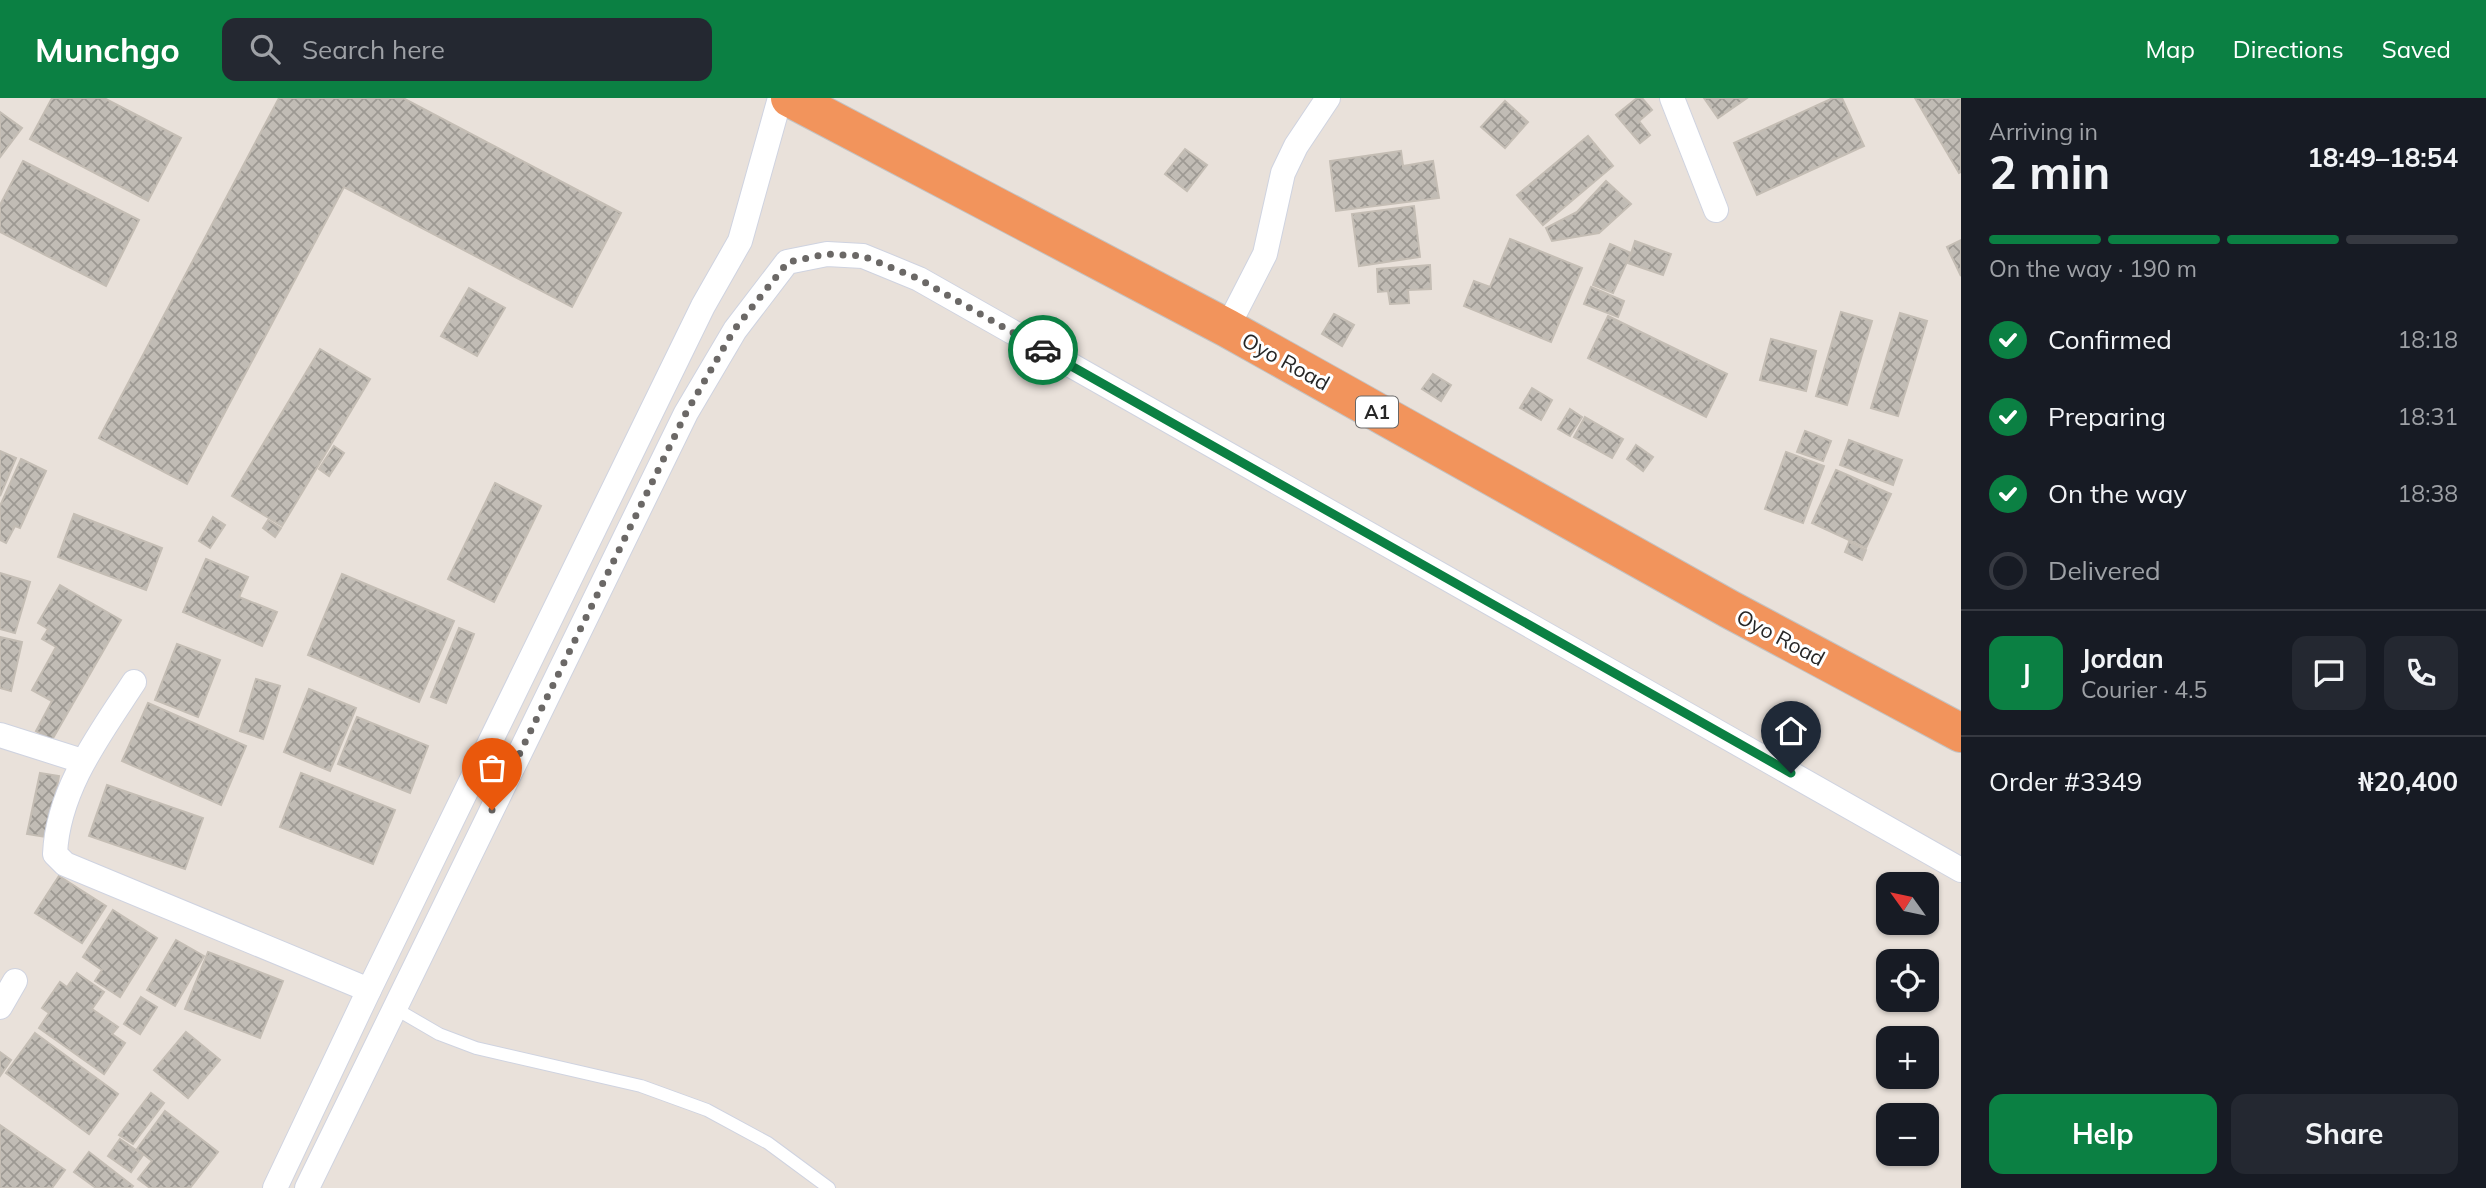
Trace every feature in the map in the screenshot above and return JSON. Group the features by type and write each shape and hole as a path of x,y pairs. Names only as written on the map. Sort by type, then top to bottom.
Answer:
{"highway":[{"name":"Oyo Road","path":"790,98 1227,328 1729,609 1961,733"}],"street":[{"path":"275,1188 704,306 740,240 780,98"},
{"path":"1227,328 1265,254 1283,173 1296,146 1328,98"},
{"path":"1672,98 1716,210"},
{"path":"307,1188 686,413 734,330 788,262 827,254 863,256 919,279 1961,870"},
{"path":"134,682 82,761 56,832 55,854 65,864 369,990"},
{"path":"0,735 82,761"},
{"path":"0,1007 16,981"}],"lane":[{"path":"396,1009 439,1034 476,1048 640,1086 707,1110 768,1143 829,1188"}],"building":[{"path":"52,98 104,98 181,138 148,201 30,139"},
{"path":"279,98 403,98 621,213 572,307 344,187 187,484 99,438"},
{"path":"1637,98 1642,98 1652,110 1639,121 1650,135 1640,143 1616,115"},
{"path":"1704,98 1747,98 1718,118"},
{"path":"1833,98 1842,98 1864,146 1757,195 1734,143"},
{"path":"1915,98 1961,98 1961,172 1959,173"},
{"path":"1505,101 1528,122 1505,148 1481,127"},
{"path":"0,112 22,128 0,157"},
{"path":"1588,136 1613,166 1543,225 1517,195"},
{"path":"1185,149 1207,165 1187,191 1165,174"},
{"path":"1401,151 1403,166 1433,161 1439,198 1336,211 1330,161"},
{"path":"23,161 139,220 106,286 0,232 0,205"},
{"path":"1606,181 1631,204 1599,233 1552,241 1546,228 1577,212"},
{"path":"1414,206 1420,257 1359,266 1352,214"},
{"path":"1510,239 1582,268 1551,342 1464,306 1474,281 1490,287"},
{"path":"1961,240 1961,276 1947,247"},
{"path":"1635,241 1671,254 1663,275 1628,263"},
{"path":"1610,244 1631,253 1613,293 1593,285"},
{"path":"1430,265 1431,289 1408,290 1409,303 1390,304 1388,291 1378,292 1377,269"},
{"path":"1591,287 1624,301 1618,317 1584,304"},
{"path":"469,288 505,308 477,356 441,336"},
{"path":"1841,312 1872,321 1847,405 1816,396"},
{"path":"1900,313 1927,321 1898,416 1871,408"},
{"path":"1334,314 1354,325 1342,346 1322,334"},
{"path":"1608,316 1727,374 1706,417 1588,358"},
{"path":"1771,339 1816,351 1806,391 1760,380"},
{"path":"320,349 370,379 282,526 232,496"},
{"path":"1433,374 1451,385 1441,401 1422,389"},
{"path":"1532,388 1552,400 1541,420 1520,408"},
{"path":"1570,409 1582,417 1570,436 1558,429"},
{"path":"1585,417 1623,439 1612,458 1574,437"},
{"path":"1805,431 1831,441 1823,461 1797,452"},
{"path":"1849,440 1902,460 1893,485 1840,465"},
{"path":"1636,445 1653,457 1643,471 1627,459"},
{"path":"334,446 344,453 329,476 319,469"},
{"path":"0,451 16,458 0,496"},
{"path":"1786,452 1824,466 1803,523 1765,509"},
{"path":"21,459 46,471 20,528 15,526 6,543 0,540 0,506"},
{"path":"1836,470 1891,494 1866,548 1812,523"},
{"path":"495,483 541,506 494,602 448,579"},
{"path":"74,514 162,548 146,590 58,557"},
{"path":"213,517 225,525 210,548 199,541"},
{"path":"268,520 281,528 275,537 263,528"},
{"path":"1849,542 1866,550 1862,560 1845,552"},
{"path":"206,559 248,577 239,597 277,612 262,646 183,612"},
{"path":"0,573 30,582 15,633 0,629"},
{"path":"342,574 454,621 419,702 308,655"},
{"path":"60,585 121,620 52,740 36,731 52,701 32,690 56,647 42,639 48,629 38,623"},
{"path":"459,628 474,634 446,703 431,697"},
{"path":"0,637 22,642 11,691 0,688"},
{"path":"177,644 220,660 198,717 155,700"},
{"path":"256,679 280,686 263,739 240,731"},
{"path":"309,689 356,708 330,771 284,752"},
{"path":"148,703 246,746 221,805 122,761"},
{"path":"357,717 428,746 410,793 338,764"},
{"path":"40,773 59,776 47,837 27,834"},
{"path":"301,773 395,810 373,864 280,827"},
{"path":"107,785 203,818 185,869 89,836"},
{"path":"59,876 106,906 82,943 35,913"},
{"path":"113,910 157,938 120,997 95,981 102,970 83,957"},
{"path":"176,940 204,956 175,1006 147,990"},
{"path":"208,952 283,981 260,1038 185,1009"},
{"path":"77,973 104,992 92,1009 118,1027 112,1034 125,1043 104,1074 39,1028 49,1013 42,1008 60,982 67,987"},
{"path":"141,997 157,1007 140,1034 124,1024"},
{"path":"186,1032 220,1060 188,1098 154,1070"},
{"path":"35,1033 118,1094 89,1134 6,1073"},
{"path":"0,1052 11,1060 0,1076"},
{"path":"151,1093 164,1103 133,1144 119,1135"},
{"path":"165,1111 218,1152 190,1188 150,1188 138,1179 152,1161 137,1149"},
{"path":"0,1125 65,1170 52,1188 0,1188"},
{"path":"120,1139 143,1155 131,1172 108,1156"},
{"path":"89,1152 133,1186 96,1188 74,1172"}],"way so far":[{"path":"492,810 686,413 734,330 788,262 827,254 863,256 919,279 1043,350"}],"route":[{"path":"1043,350 1791,773"}]}
